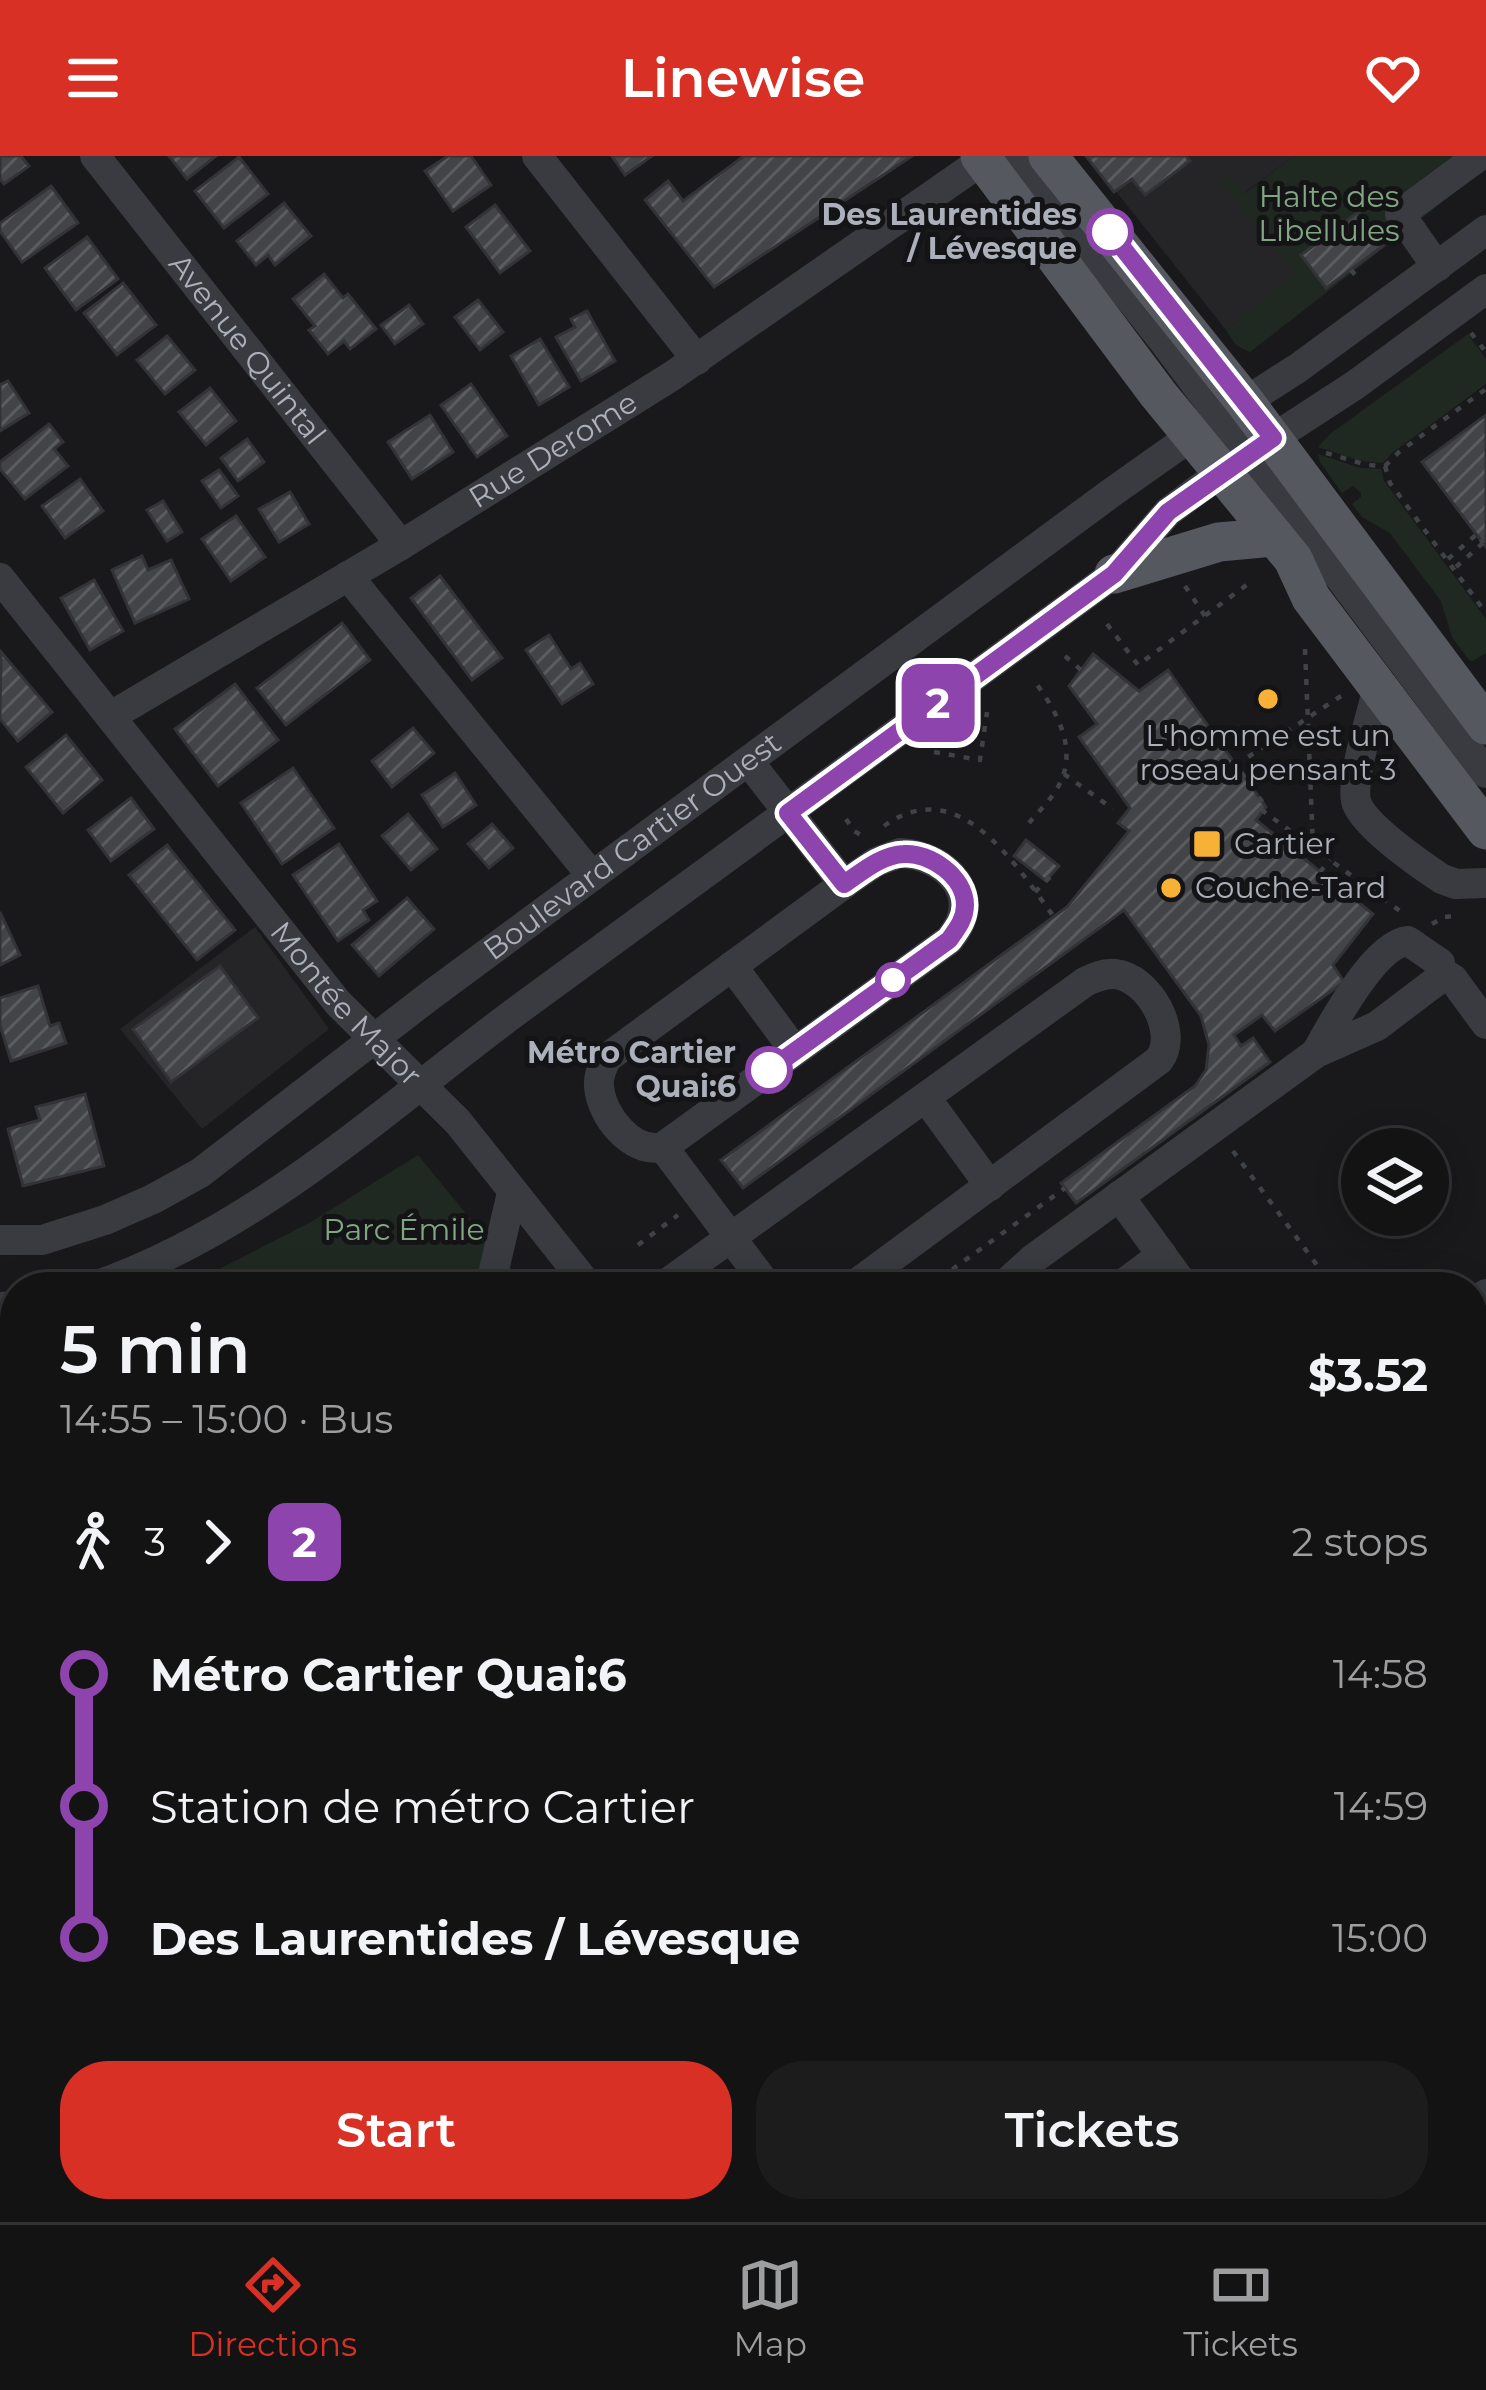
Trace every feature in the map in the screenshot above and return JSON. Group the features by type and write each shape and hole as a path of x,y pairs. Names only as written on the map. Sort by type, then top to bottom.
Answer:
{"main road":[{"path":"1048,156 1248,455 1479,703"},
{"path":"994,157 1158,394 1219,418 1248,455 1292,536 1292,560 1359,692 1486,830"},
{"path":"1114,574 1219,542 1292,536"}],"street":[{"name":"Avenue Quintal","path":"94,156 401,544"},
{"path":"536,156 697,360"},
{"path":"1437,267 1400,214 1480,156"},
{"name":"Rue Derome","path":"111,716 697,360 994,157"},
{"name":"Boulevard Cartier Ouest","path":"0,1240 42,1240 105,1220 200,1173 749,761 1486,230"},
{"name":"Boulevard Cartier Ouest","path":"127,1272 208,1237 275,1195 1114,574 1168,512 1486,289"},
{"path":"1292,536 1486,773"},
{"path":"348,576 592,877"},
{"name":"Montée Major","path":"0,578 338,1003 458,1122 578,1272"},
{"path":"1359,692 1358,807 1368,821 1442,879 1456,884 1486,883"},
{"path":"749,761 844,884"},
{"path":"922,856 953,878 964,898 963,916 949,940 663,1147 646,1149 636,1144 616,1124 601,1096 598,1083 607,1058 844,884 888,857 922,856"},
{"path":"1019,1272 1316,1053 1377,1026 1434,984 1440,963 1414,944 1403,941 1390,946 1349,995 1316,1053"},
{"path":"732,966 795,1051"},
{"path":"1441,972 1454,979 1486,1024"},
{"path":"683,1272 1095,977 1118,974 1136,984 1167,1031 1166,1050 1159,1060 872,1272"},
{"path":"926,1098 990,1186"},
{"path":"663,1147 757,1272"},
{"path":"493,1272 512,1192"},
{"path":"1119,1196 1174,1272"},
{"path":"1139,1272 1162,1255"},
{"path":"1012,1272 1034,1259"},
{"path":"1026,1272 1034,1259"}],"path":[{"path":"1351,270 1360,281"},
{"path":"1468,328 1486,352"},
{"path":"1313,448 1385,466 1486,389"},
{"path":"1385,466 1390,484 1486,613"},
{"path":"1447,560 1477,535 1483,543 1454,569"},
{"path":"1107,624 1138,665 1252,581"},
{"path":"1193,598 1205,616"},
{"path":"1305,649 1313,848"},
{"path":"1065,656 1081,670"},
{"path":"1029,823 1053,794 1066,756 1063,728 1033,679"},
{"path":"1359,692 1306,719 1236,765 1266,807 1263,811 1413,918"},
{"path":"934,752 980,760 987,712"},
{"path":"1063,774 1113,809"},
{"path":"1320,872 1330,860"},
{"path":"1035,892 1052,874"},
{"path":"1225,1140 1322,1272"},
{"path":"949,1272 1065,1188"},
{"path":"638,1245 683,1212"}],"shaded area":[{"path":"1088,156 1294,156 1244,193 1296,272 1226,330"},
{"path":"255,927 329,1029 202,1129 120,1029"}],"green space":[{"name":"Halte des Libellules","path":"1294,156 1486,156 1486,168 1250,352 1236,345 1226,330 1295,272 1218,181 1227,174 1245,193"},
{"path":"1468,334 1486,359 1486,384 1383,463 1318,447 1330,434"},
{"path":"1318,454 1360,468 1381,469 1384,481 1486,619 1486,653 1469,660 1452,637 1441,601 1390,533 1362,517 1352,504 1361,493 1353,486 1342,493"},
{"name":"Parc Émile","path":"418,1155 514,1272 213,1272 311,1222"}],"building":[{"path":"0,156 21,156 29,166 4,184"},
{"path":"169,156 216,156 187,179"},
{"path":"448,156 471,156 491,185 453,211 425,171"},
{"path":"612,156 652,156 625,175"},
{"path":"744,156 912,156 714,287 645,200 668,181 683,201"},
{"path":"1086,156 1186,156 1190,161 1145,195 1132,179 1114,192"},
{"path":"239,157 268,194 224,228 195,191"},
{"path":"51,186 78,223 22,262 0,231 0,223"},
{"path":"284,203 311,236 275,265 268,255 256,265 237,241"},
{"path":"495,205 530,251 500,273 466,227"},
{"path":"1358,212 1383,246 1326,288 1301,255"},
{"path":"87,237 118,279 76,310 45,268"},
{"path":"324,274 343,298 348,294 376,329 350,349 344,341 328,354 309,330 315,326 293,299"},
{"path":"123,283 156,325 117,355 84,313"},
{"path":"478,300 503,332 480,350 455,317"},
{"path":"409,305 423,324 395,344 381,325"},
{"path":"587,311 615,361 581,381 556,337 575,327 571,319"},
{"path":"167,336 195,370 165,394 137,360"},
{"path":"540,339 569,387 539,405 511,356"},
{"path":"8,381 29,413 0,431 0,385"},
{"path":"471,384 507,436 477,457 441,405"},
{"path":"210,388 236,421 206,445 179,412"},
{"path":"430,415 453,452 412,479 388,442"},
{"path":"1486,415 1486,547 1422,462"},
{"path":"49,424 63,442 54,449 68,466 25,499 0,469 0,462"},
{"path":"247,439 264,462 238,481 221,458"},
{"path":"219,470 238,496 221,508 202,481"},
{"path":"80,479 103,511 65,538 42,506"},
{"path":"290,492 309,524 279,542 259,509"},
{"path":"163,501 182,532 167,541 147,510"},
{"path":"236,516 265,557 231,581 202,539"},
{"path":"142,556 148,570 171,560 189,599 135,623 112,570"},
{"path":"440,576 502,658 472,680 411,598"},
{"path":"94,580 123,631 90,650 61,598"},
{"path":"342,623 370,660 286,725 257,688"},
{"path":"549,635 571,669 580,663 593,684 562,704 526,650"},
{"path":"1,652 52,712 18,741 0,719"},
{"name":"Cartier","path":"1093,654 1139,691 1168,670 1266,807 1256,820 1373,914 1333,965 1344,982 1275,1031 1262,1015 1234,1035 1241,1046 1253,1038 1270,1062 1076,1203 1061,1183 1195,1086 1206,1070 1209,1045 1201,1016 1124,910 743,1188 721,1160 1067,907 1129,831 1118,823 1130,808 1079,737 1097,724 1069,686"},
{"path":"235,684 278,740 218,786 175,729"},
{"path":"413,728 434,753 392,787 372,761"},
{"path":"66,735 102,780 63,813 26,767"},
{"path":"293,768 334,828 282,864 241,803"},
{"path":"455,773 476,805 443,827 422,795"},
{"path":"131,798 154,829 111,861 88,830"},
{"path":"408,814 437,849 411,870 382,836"},
{"path":"492,824 513,848 489,868 468,844"},
{"path":"1026,840 1059,866 1046,881 1014,856"},
{"path":"339,844 377,901 363,910 369,920 338,941 293,875"},
{"path":"167,845 235,930 197,960 129,875"},
{"path":"407,898 434,929 379,976 352,945"},
{"path":"0,912 20,955 0,965"},
{"path":"220,966 258,1018 171,1082 133,1029"},
{"path":"38,986 50,1026 59,1023 66,1043 11,1061 0,1025 0,998"},
{"path":"85,1094 104,1166 23,1186 8,1129 40,1120 36,1107"}],"bus line":[{"name":"2","path":"769,1070 949,940 965,908 953,878 933,860 911,854 876,862 844,884 788,813 1114,574 1168,512 1273,438 1110,232"}],"place":[{"name":"Des Laurentides / Lévesque","path":"1110,232"},
{"name":"L'homme est un roseau pensant 3","path":"1268,699"},
{"name":"Cartier","path":"1207,844"},
{"name":"Couche-Tard","path":"1171,888"},
{"name":"Métro Cartier Quai:6","path":"769,1070"}]}
